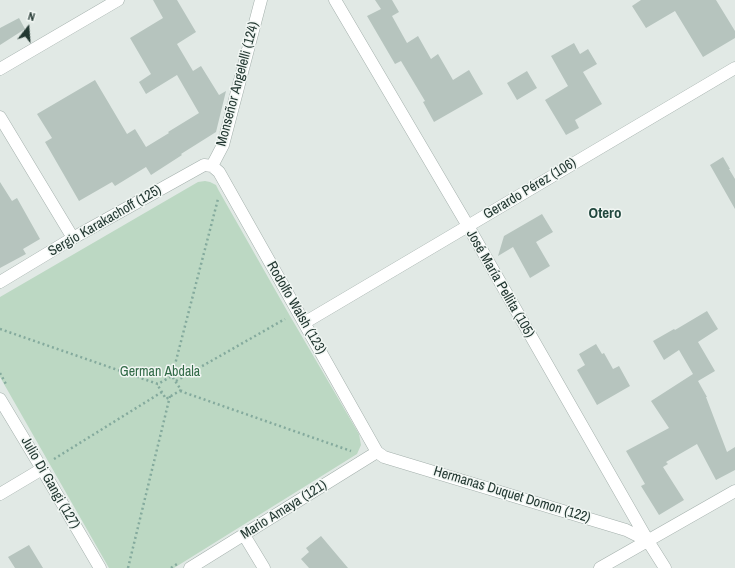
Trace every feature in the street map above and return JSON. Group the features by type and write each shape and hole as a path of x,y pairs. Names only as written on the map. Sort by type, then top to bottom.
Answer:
{"street":[{"path":"0,69 118,0"},
{"name":"Monseñor Angelelli (124)","path":"212,166 223,145 261,0"},
{"name":"José María Pellita (105)","path":"335,0 468,226 648,541 665,568"},
{"name":"Gerardo Pérez (106)","path":"304,323 735,68"},
{"path":"0,117 73,238"},
{"name":"Sergio Karakachoff (125)","path":"0,282 73,238 204,165 212,166"},
{"name":"Rodolfo Walsh (123)","path":"212,166 219,172 377,452"},
{"name":"Julio Di Gangi (127)","path":"0,399 100,568"},
{"name":"Hermanas Duquet Domon (122)","path":"377,452 384,457 626,530 648,541"},
{"name":"Mario Amaya (121)","path":"190,568 377,452"},
{"path":"0,494 42,469"},
{"path":"600,568 735,491"},
{"path":"244,535 264,568"}],"path":[{"path":"158,384 171,376 219,193"},
{"path":"176,381 289,317"},
{"path":"0,329 158,384 166,399 179,391 354,452 351,455"},
{"path":"171,376 181,390 179,391"},
{"path":"42,469 49,462 162,392"},
{"path":"128,568 170,396"},
{"path":"171,568 178,564"}],"green space":[{"name":"German Abdala","path":"205,181 216,185 359,434 361,445 357,454 174,568 109,568 0,377 0,297 198,182"}],"building":[{"path":"153,0 177,0 196,32 177,44 193,71 201,66 219,95 226,91 216,132 151,175 146,167 115,186 112,182 79,201 45,142 52,138 37,114 95,80 127,134 135,129 146,147 199,113 177,75 146,94 139,82 151,74 130,38 163,18"},
{"path":"375,0 392,0 399,12 392,16 407,43 418,36 431,59 438,54 453,80 469,70 483,94 434,122 423,102 425,101 401,61 395,64 367,16 381,9"},
{"path":"641,0 716,0 735,31 735,38 703,57 675,11 646,28 632,6"},
{"path":"19,18 25,29 0,45 0,28"},
{"path":"574,43 580,54 588,49 597,64 583,72 602,104 575,120 579,128 566,135 545,100 568,86 551,56"},
{"path":"527,71 537,88 517,100 507,83"},
{"path":"723,157 735,179 735,209 710,165"},
{"path":"0,182 12,201 17,198 40,239 23,249 26,254 0,268"},
{"path":"542,214 553,232 536,242 550,266 530,278 513,247 498,256 504,236"},
{"path":"707,311 718,329 698,342 715,371 698,381 707,397 727,452 735,447 735,470 716,480 697,444 666,462 668,464 663,467 684,500 659,515 641,486 645,484 626,451 669,428 651,401 693,374 679,350 664,360 653,341"},
{"path":"596,344 602,354 604,353 613,369 619,366 630,386 597,405 577,370 585,365 579,354"},
{"path":"321,536 348,568 309,568 301,559 309,552 306,548"},
{"path":"29,545 43,568 15,568 8,557"}],"district":[{"name":"Otero","path":"605,214"}]}
